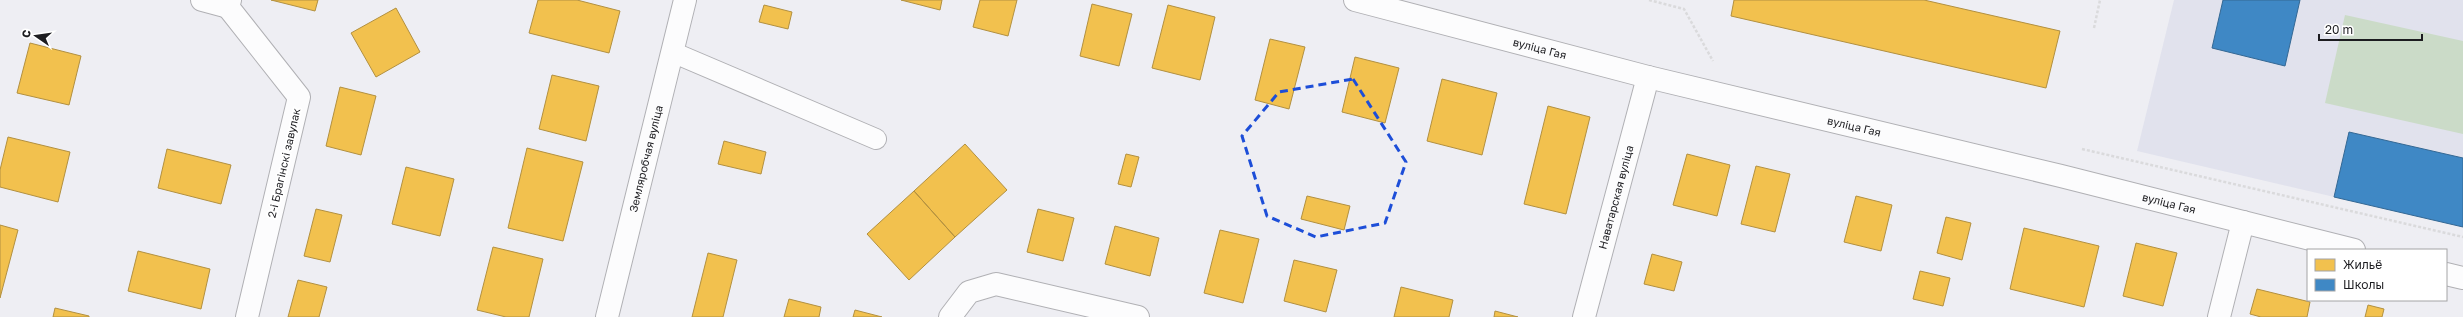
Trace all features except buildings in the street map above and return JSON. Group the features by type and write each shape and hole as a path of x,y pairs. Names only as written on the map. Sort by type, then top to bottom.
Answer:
{"street":[{"name":"2-і Брагінскі завулак","path":"202,0 229,4 299,98 247,317"},
{"name":"Земляробчая вуліца","path":"607,317 685,0"},
{"name":"вуліца Гая","path":"1355,0 1648,77 2350,249"},
{"name":"Наватарская вуліца","path":"1584,317 1648,77"},
{"path":"2219,317 2243,222"},
{"path":"2447,274 2463,278"},
{"path":"950,317 969,292 996,284 1138,317"}],"lane":[{"path":"672,52 876,139"}],"path":[{"path":"1649,0 1684,9 1712,61 1720,62"},
{"path":"2094,28 2100,0"},
{"path":"2077,148 2463,237"}],"highlighted area":[{"path":"1353,79 1406,162 1385,223 1316,237 1267,216 1242,136 1279,92"}],"shaded area":[{"path":"2174,0 2463,0 2463,227 2137,151"}],"green space":[{"path":"2345,15 2463,41 2463,134 2325,103"}]}
